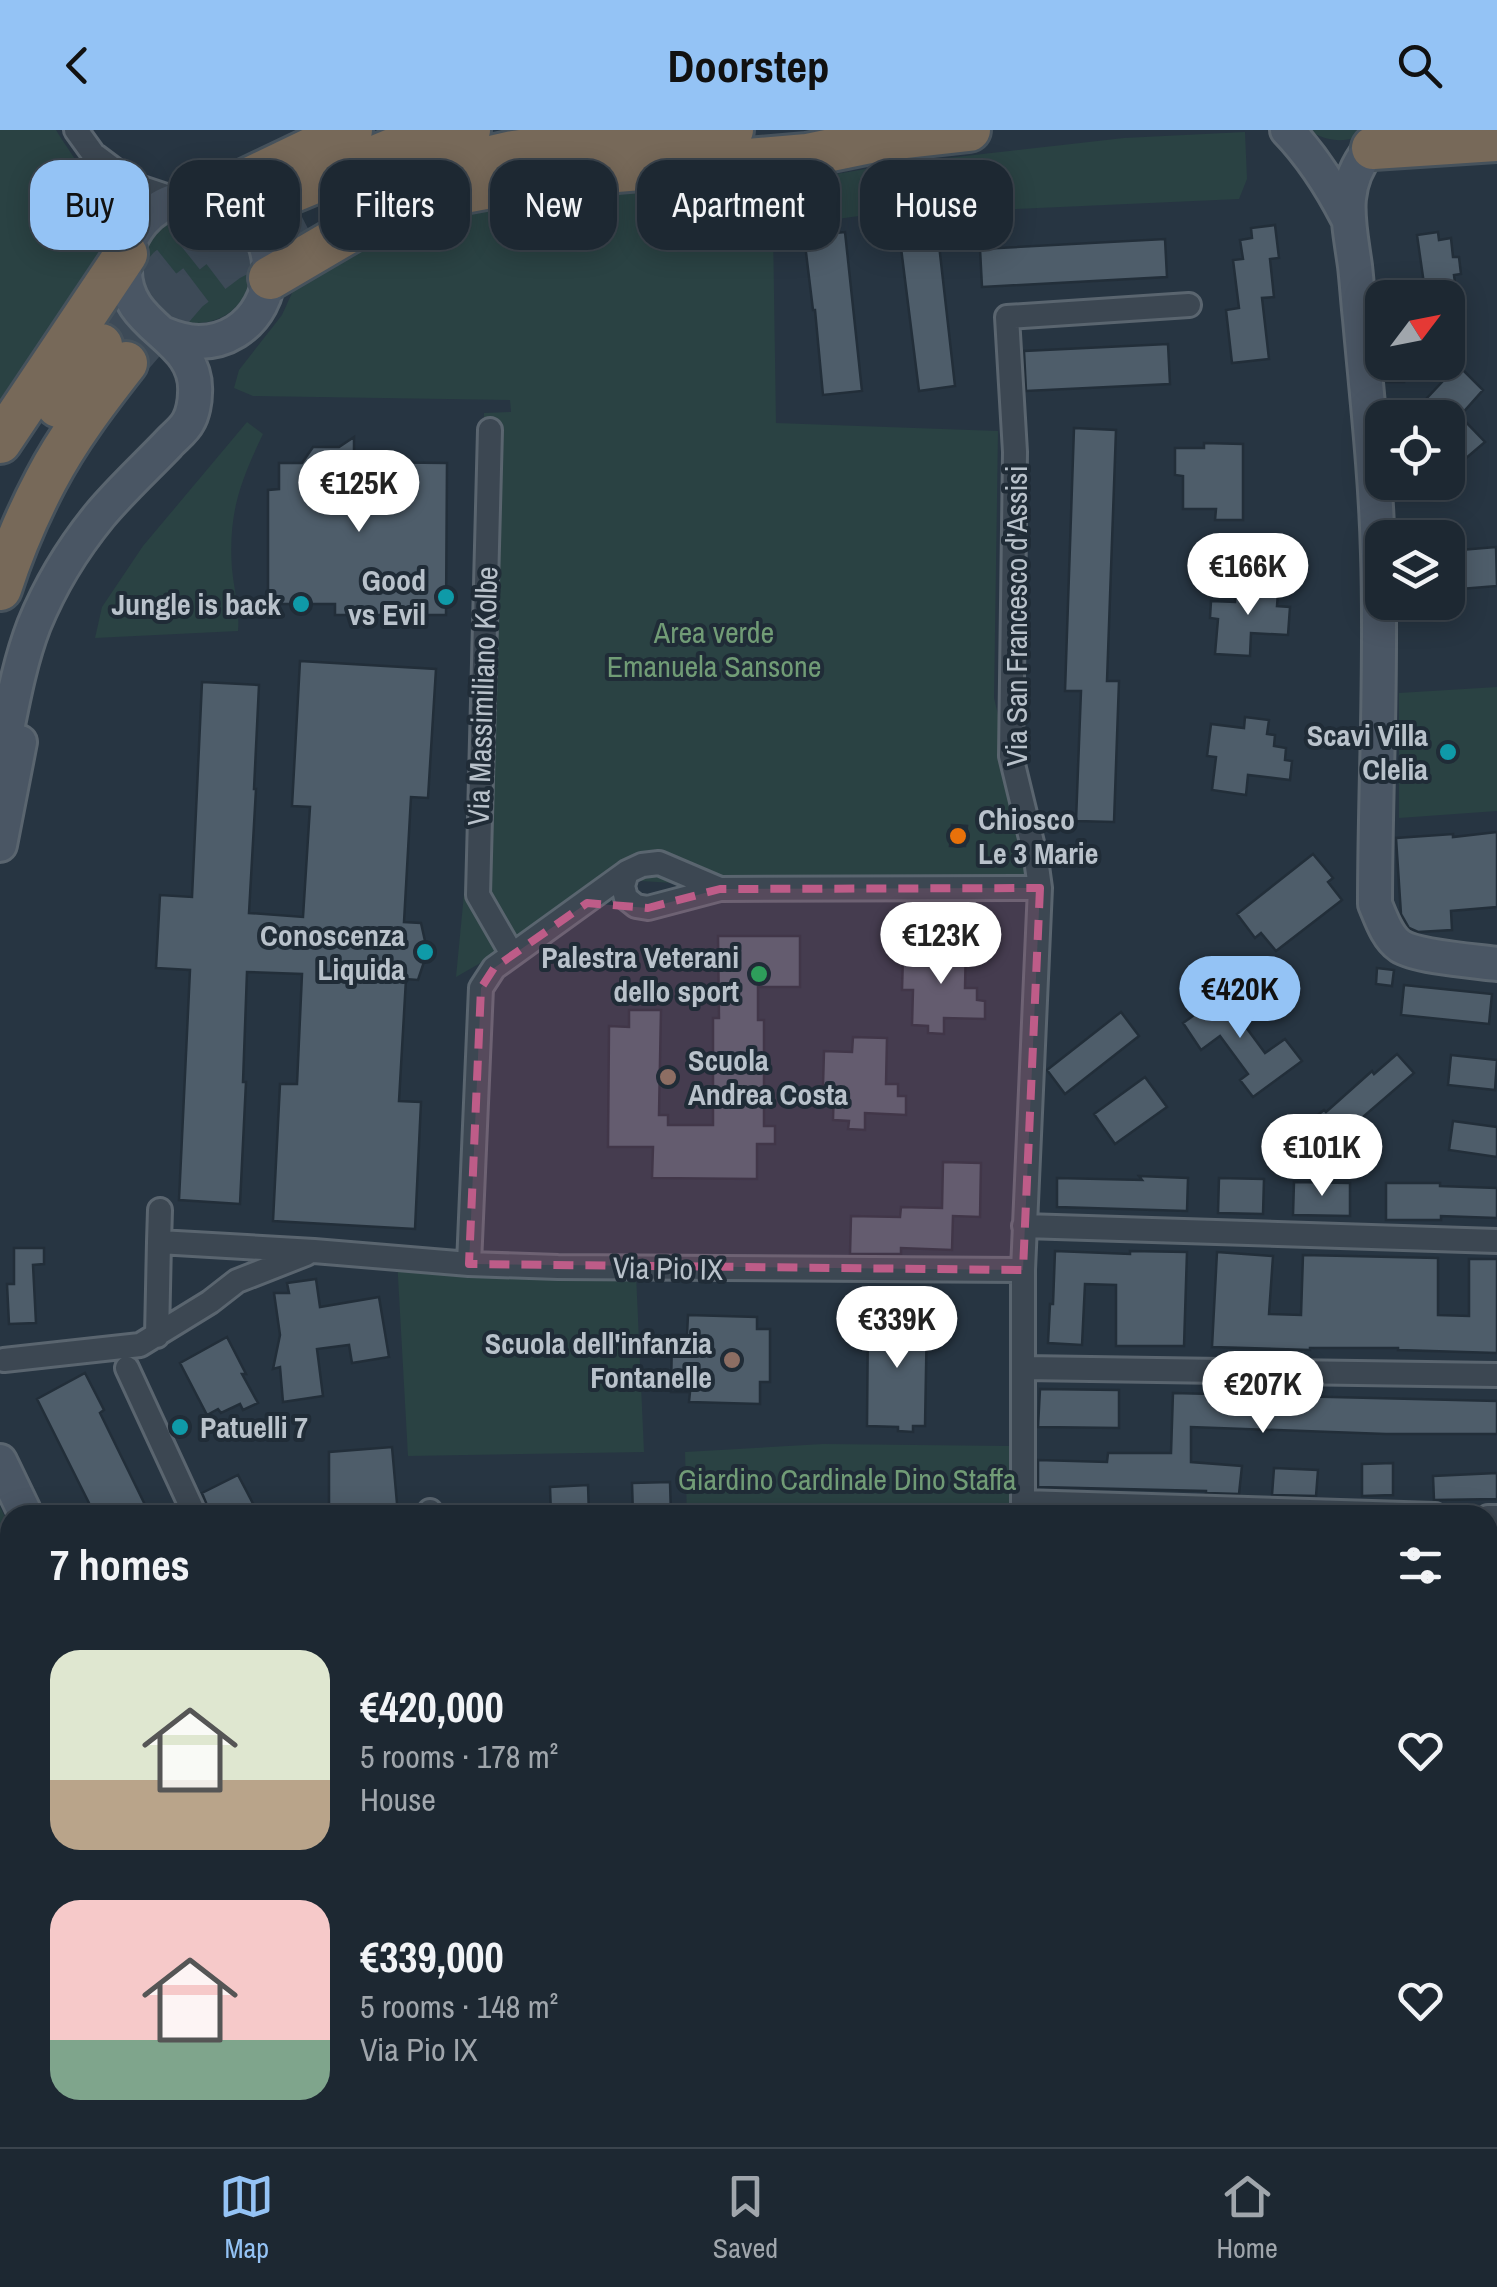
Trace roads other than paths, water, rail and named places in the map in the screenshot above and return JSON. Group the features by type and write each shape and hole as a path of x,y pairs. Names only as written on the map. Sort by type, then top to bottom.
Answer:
{"highway":[{"path":"281,160 351,130"},
{"path":"469,130 399,147 301,205 513,152 732,130"},
{"path":"270,278 364,223 453,194 545,177 806,155 880,140 969,130"},
{"path":"1378,143 1497,140"},
{"path":"0,442 125,250"},
{"path":"0,513 70,384 113,354 85,416 46,480 0,589"}],"street":[{"path":"76,130 96,160"},
{"path":"1293,136 1315,152 1333,156 1352,156 1378,143"},
{"path":"1293,136 1347,217"},
{"path":"1378,143 1356,167 1347,217 1355,266 1378,551 1380,674 1375,904 1387,930 1401,946 1422,953 1497,964"},
{"path":"94,155 136,186 169,193"},
{"path":"0,764 34,624 63,567 100,516 188,423 195,399 196,377 178,348 147,322 128,291 124,273 127,250"},
{"path":"162,333 201,342 238,330 260,308 270,278 267,250"},
{"name":"Via San Francesco d'Assisi","path":"1023,1505 1024,1226 1040,888 1010,756 1015,452 1007,317 1189,304"},
{"path":"0,845 36,664 48,625 90,556 202,431 218,364 238,330"},
{"name":"Via Massimiliano Kolbe","path":"490,430 478,894 512,954"},
{"path":"469,1264 481,988 494,968 642,865 660,863 720,889"},
{"path":"627,872 623,886 626,898 636,906"},
{"path":"587,902 648,908 720,889 1040,888"},
{"path":"156,1336 160,1210"},
{"path":"1024,1226 1497,1241"},
{"name":"Via Pio IX","path":"158,1242 558,1267 1023,1270"},
{"name":"Via Pio IX","path":"4,1360 140,1346 237,1281 314,1250"},
{"path":"127,1368 189,1505"},
{"path":"1025,1368 1497,1375"},
{"path":"0,1461 21,1505"}],"tunnel":[{"path":"126,363 188,291 229,260 309,219"},
{"path":"101,345 168,268 190,250"}],"place":[{"name":"Good vs Evil","path":"446,597"},
{"name":"Jungle is back","path":"301,604"},
{"name":"Scavi Villa Clelia","path":"1448,752"},
{"name":"Chiosco Le 3 Marie","path":"958,836"},
{"name":"Conoscenza Liquida","path":"425,952"},
{"name":"Palestra Veterani dello sport","path":"759,974"},
{"name":"Scuola Andrea Costa","path":"668,1077"},
{"name":"Scuola dell'infanzia Fontanelle","path":"732,1360"},
{"name":"Patuelli 7","path":"180,1427"}],"park label":[{"name":"Area verde Emanuela Sansone","path":"714,649"},
{"name":"Giardino Cardinale Dino Staffa","path":"847,1479"}]}
